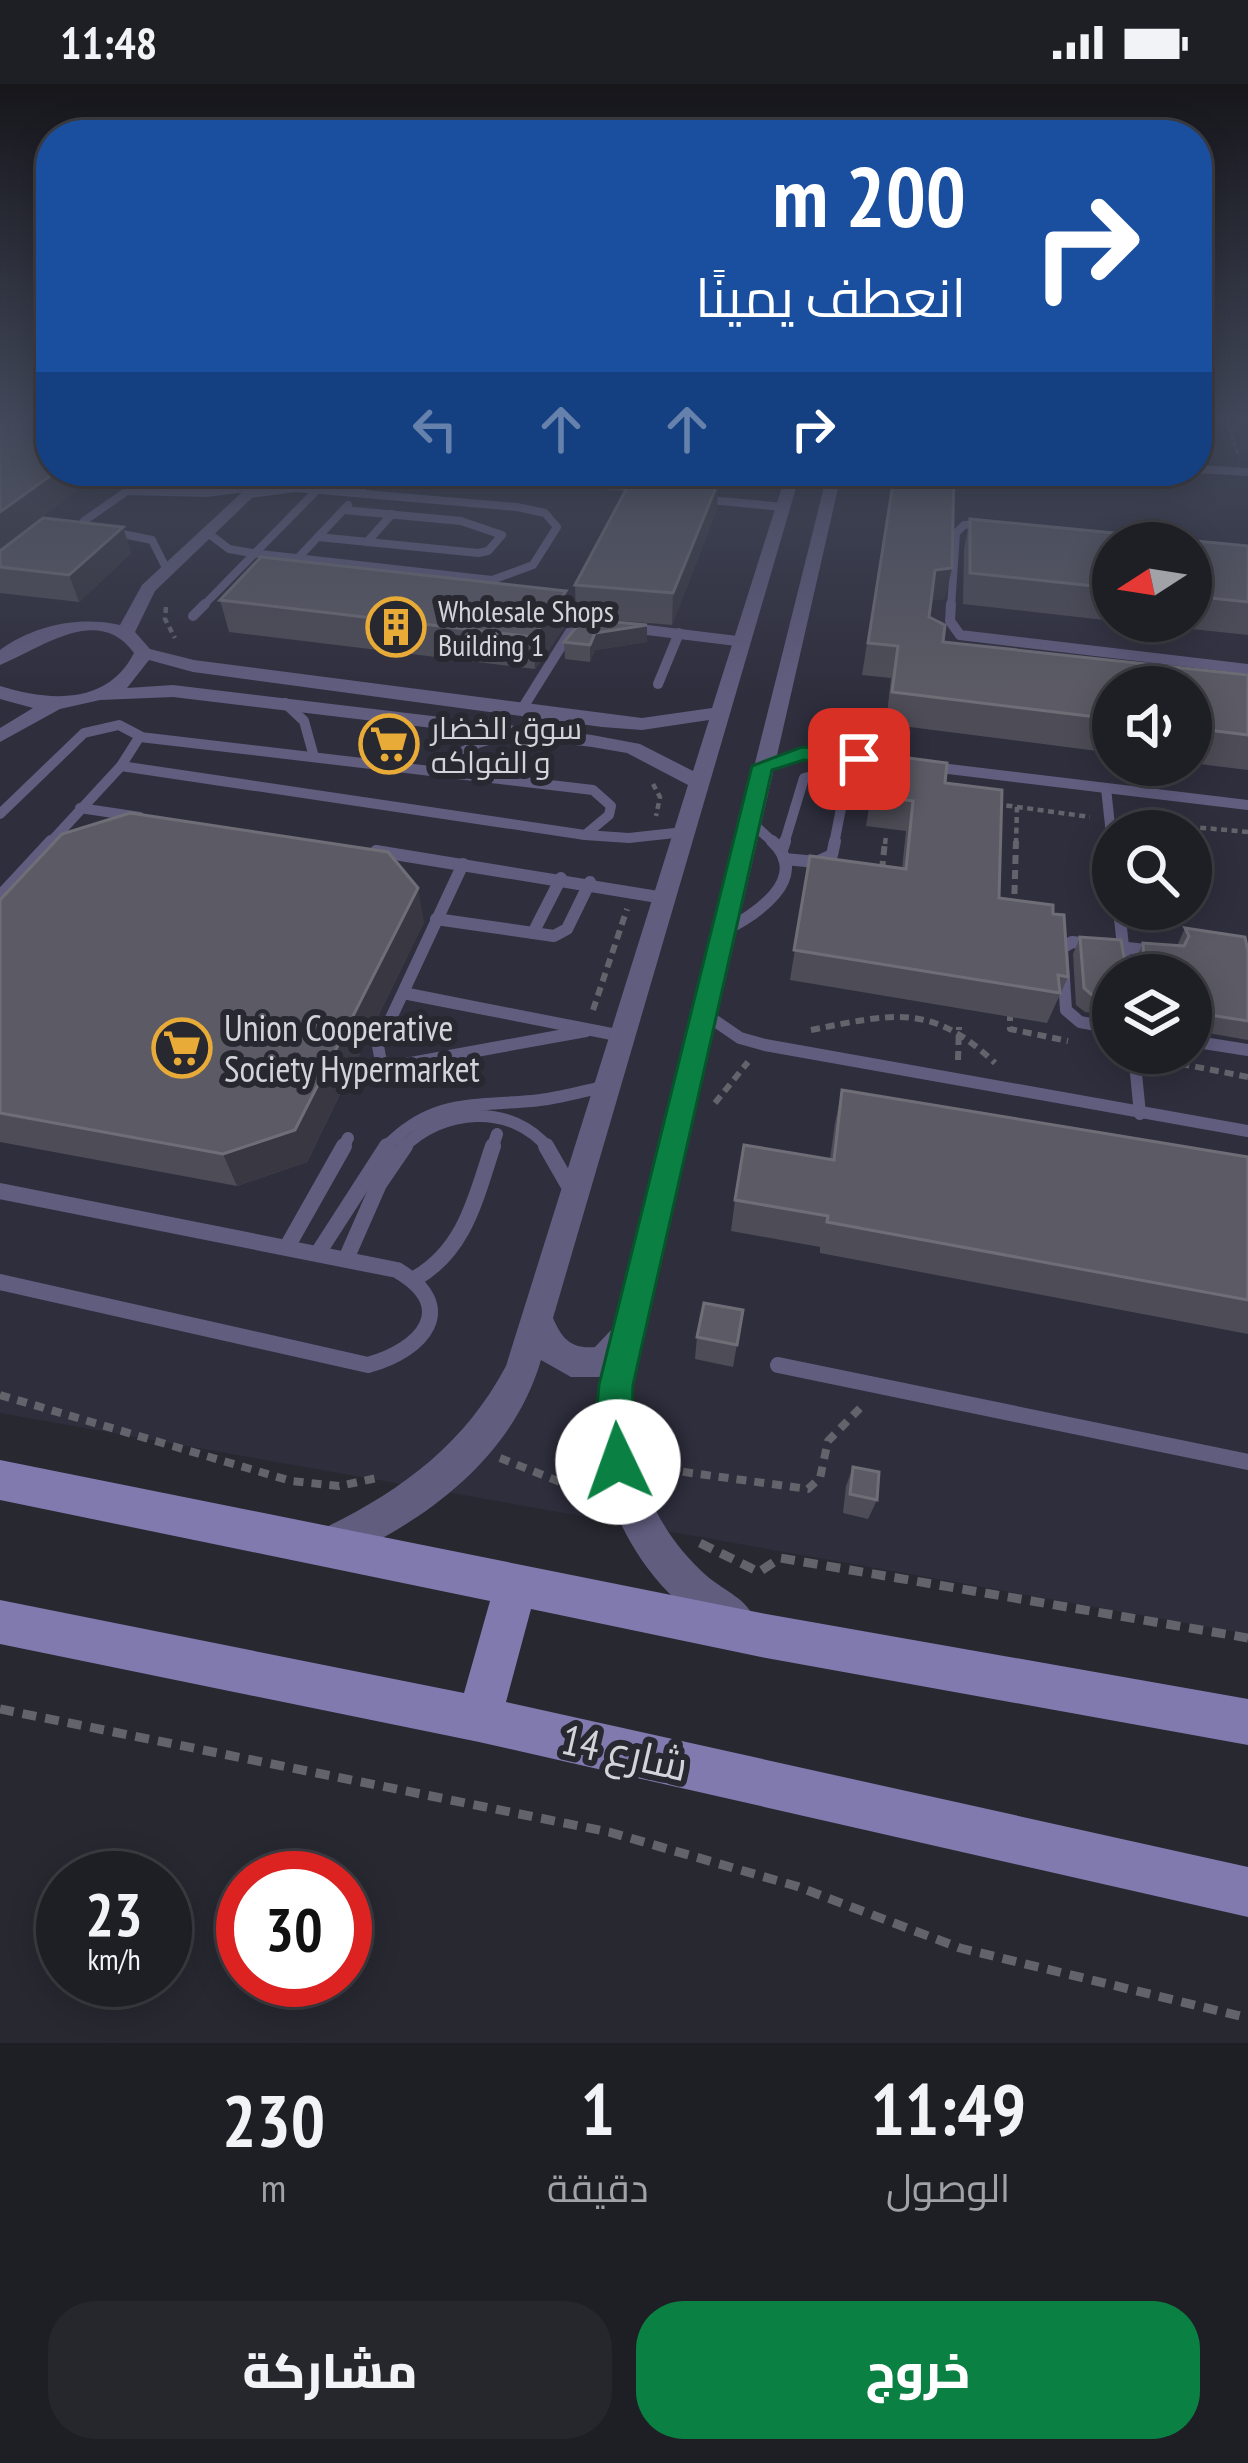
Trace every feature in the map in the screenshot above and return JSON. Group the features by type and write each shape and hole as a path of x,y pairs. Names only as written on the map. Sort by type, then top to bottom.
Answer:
{"main road":[{"path":"0,1480 760,1635 1248,1722"},
{"path":"479,1719 516,1585"},
{"name":"شارع 14","path":"0,1622 479,1719 1248,1892"}],"street":[{"path":"125,633 136,603 230,512"},
{"path":"328,1546 403,1509 436,1485 479,1442 506,1402 539,1323 782,512"},
{"path":"760,1635 700,1598 652,1548 623,1488 612,1436 616,1385 702,1011 825,512"},
{"path":"0,639 86,627 125,633 143,652 193,667 642,724 722,712"},
{"path":"0,658 41,635"},
{"path":"93,695 130,676 143,652"},
{"path":"0,692 31,703 58,703 93,695 173,691 517,732 633,748 699,782"},
{"path":"0,736 58,703"},
{"path":"539,1323 553,1354 586,1366 604,1361 628,1333"}],"lane":[{"path":"97,512 84,521 88,527 152,540 167,571"},
{"path":"194,616 294,512"},
{"path":"297,559 342,512"},
{"path":"318,538 478,554 488,551 502,535 461,521 373,512"},
{"path":"208,533 223,546 252,553 491,580 533,565 557,526 537,512"},
{"path":"367,542 392,514"},
{"path":"987,524 964,525 956,533 950,621 960,635 1248,669"},
{"path":"522,709 574,628 595,623"},
{"path":"616,626 745,641"},
{"path":"658,684 679,633"},
{"path":"285,703 304,721 314,757"},
{"path":"0,814 84,733 119,725 140,736 593,790 610,806 609,815 585,835"},
{"path":"431,770 478,743 517,732"},
{"path":"0,896 121,766 140,736"},
{"path":"763,766 802,754 900,763"},
{"path":"920,765 1248,805"},
{"path":"121,766 585,835 628,838 684,832"},
{"path":"723,931 776,899 783,855 804,778 820,774 837,778 845,788 832,855 817,862 783,855 748,819"},
{"path":"1106,788 1108,810"},
{"path":"1231,803 1248,816"},
{"path":"80,808 147,818"},
{"path":"350,848 590,882 664,898"},
{"path":"463,864 378,1046 381,1061 390,1066 586,1031"},
{"path":"533,933 561,878"},
{"path":"436,920 554,935 567,929 590,882"},
{"path":"1121,930 1124,954"},
{"path":"1092,1024 1080,1022 1066,1010 1061,948 1072,942 1170,953"},
{"path":"403,993 622,1036"},
{"path":"702,1011 740,1038 765,1045 1248,1131"},
{"path":"1212,1044 1248,1050"},
{"path":"1136,1074 1140,1114"},
{"path":"318,1253 388,1139 409,1122 461,1104 537,1102 607,1086"},
{"path":"346,1259 392,1163 409,1141 462,1116 492,1116 520,1124 541,1140 574,1195"},
{"path":"416,1278 447,1259 456,1245 497,1134"},
{"path":"287,1247 348,1138"},
{"path":"0,1191 318,1253 416,1278 427,1292 431,1311 426,1331 411,1349 391,1361 368,1364 0,1282"},
{"path":"778,1365 1248,1462"}],"path":[{"path":"1013,925 1017,807"},
{"path":"881,880 886,836"},
{"path":"992,900 1014,904"},
{"path":"612,957 645,962"},
{"path":"1011,1008 1010,1029 1072,1042"},
{"path":"800,1032 908,1012 959,1028 1022,1092"},
{"path":"957,1080 959,1028"},
{"path":"710,1120 724,1088 765,1045"},
{"path":"479,1442 502,1460 595,1496 677,1471 808,1489 820,1478 828,1441 880,1389"},
{"path":"0,1395 314,1486 389,1475"},
{"path":"648,1443 677,1471"},
{"path":"688,1532 719,1556 759,1572 780,1558 1248,1638"},
{"path":"0,1709 633,1838 796,1886 961,1948 1248,2018"}],"shaded area":[{"path":"0,512 1248,512 1248,1634 0,1413"}],"building":[{"path":"614,512 706,512 673,593 575,585"},
{"path":"888,512 953,512 952,568 935,570 929,617 945,625 943,642 1165,666 1092,666 1092,716 892,692 898,646 868,643"},
{"path":"43,518 123,527 69,575 0,567 0,551"},
{"path":"970,519 1092,531 1092,586 970,573"},
{"path":"1212,543 1248,546 1248,602 1212,598"},
{"path":"261,557 566,591 533,637 220,600"},
{"path":"583,619 647,625 595,633 590,645 564,642"},
{"path":"1212,671 1248,675 1248,735 1212,731"},
{"path":"878,754 947,763 945,783 1002,790 999,898 1053,905 1053,914 1064,915 1068,977 1058,975 1060,993 794,950 810,856 906,869 913,801 872,795"},
{"name":"Union Cooperative Society Hypermarket","path":"130,813 388,852 418,888 295,1130 223,1154 0,1113 0,900 62,834"},
{"path":"1186,930 1245,937 1248,1021 1212,1015 1212,954 1144,954 1143,943 1184,946 1189,936"},
{"path":"1080,937 1121,940 1123,954 1092,954 1092,995 1084,988"},
{"path":"842,1090 1248,1157 1248,1300 827,1222 828,1216 735,1200 744,1145 834,1160"},
{"path":"704,1303 743,1310 737,1345 697,1337"},
{"path":"853,1467 879,1472 877,1500 850,1494"}],"place":[{"name":"Wholesale Shops Building 1","path":"396,627"},
{"name":"سوق الخضار و الفواكه","path":"389,744"},
{"name":"Union Cooperative Society Hypermarket","path":"182,1048"}],"route":[{"path":"618,1462 612,1436 616,1385 763,766 787,755 859,759"}]}
